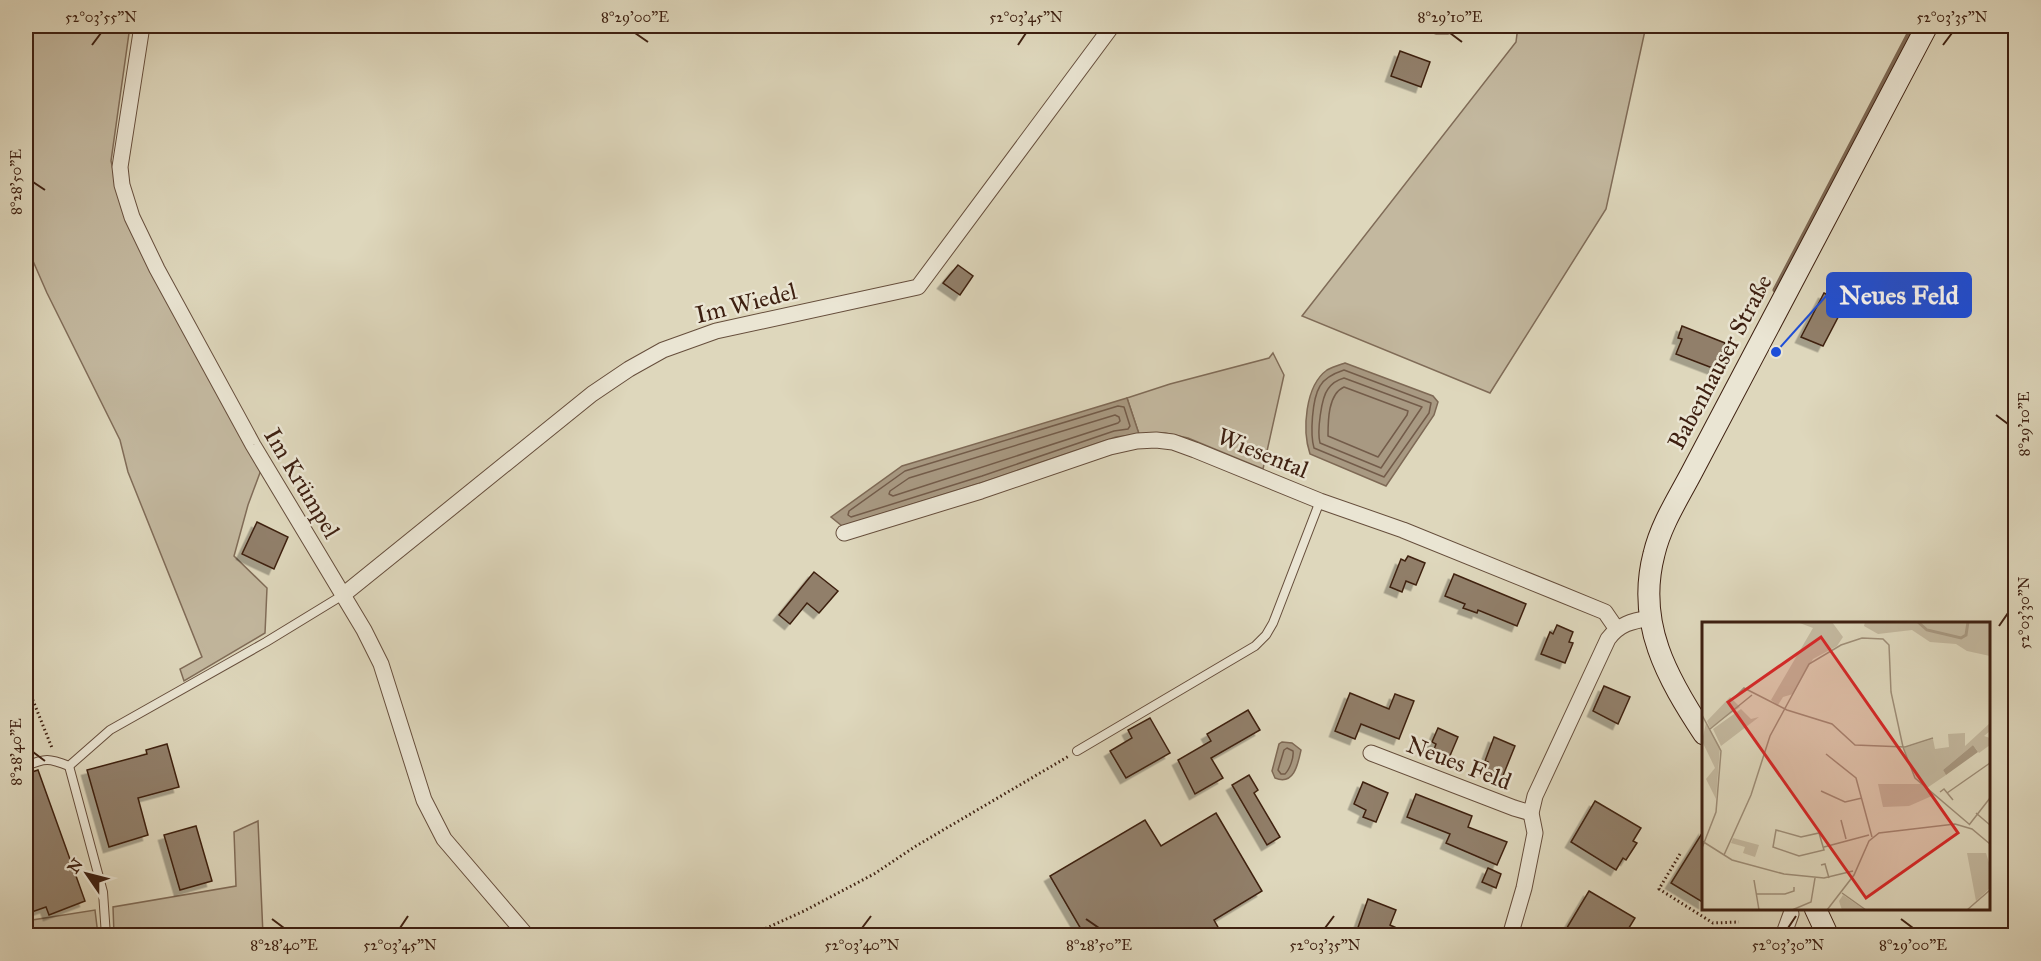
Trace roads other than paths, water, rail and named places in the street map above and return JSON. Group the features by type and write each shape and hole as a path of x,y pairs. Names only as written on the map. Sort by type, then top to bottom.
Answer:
{"main road":[{"name":"Babenhauser Straße","path":"1702,731 1661,659 1650,618 1651,568 1654,552 1663,528 1927,26"},
{"path":"1815,910 1828,936"}],"street":[{"name":"Im Krümpel","path":"142,26 120,167 122,185 132,217 157,269 253,445 364,630 381,664 424,800 444,839 527,936"},
{"name":"Im Wiedel","path":"343,595 592,394 663,350 716,330 918,286 1112,26"},
{"path":"1436,26 1448,26"},
{"name":"Wiesental","path":"843,533 981,491 1110,447 1137,441 1173,442 1320,501 1404,530 1605,612 1616,628"},
{"path":"1616,628 1633,621 1650,618"},
{"name":"Neues Feld","path":"1510,936 1524,888 1535,833 1531,813 1535,796 1608,639 1616,628"},
{"name":"Neues Feld","path":"1371,753 1531,813"},
{"path":"1783,936 1791,914"}],"lane":[{"path":"1077,751 1255,646 1266,635 1273,623 1320,501"},
{"path":"69,766 110,730 266,642 343,595"},
{"path":"26,766 43,759 54,760 69,766"},
{"path":"69,766 103,892 106,936"}],"water":[{"path":"1345,363 1433,396 1438,402 1434,415 1386,486 1310,454 1306,421 1314,386 1327,370"},
{"path":"1127,398 1139,434 1116,437 984,482 842,526 831,517 902,466"},
{"path":"1292,743 1301,750 1294,772 1287,779 1281,780 1275,778 1272,771 1279,744"}],"waterway":[{"path":"1775,290 1913,26"}],"place":[{"name":"Neues Feld","path":"1776,352"}]}
